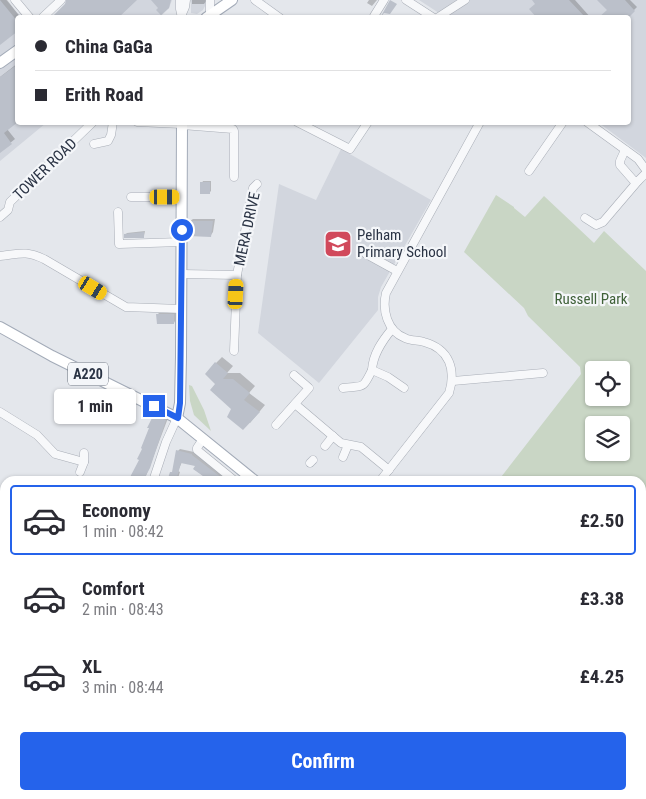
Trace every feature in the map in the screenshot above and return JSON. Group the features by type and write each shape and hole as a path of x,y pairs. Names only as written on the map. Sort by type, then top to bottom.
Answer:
{"main road":[{"path":"210,15 220,5 232,0"},
{"path":"0,63 15,52"},
{"path":"178,418 180,403 182,274 182,125"},
{"name":"A220","path":"0,327 52,356 178,418 249,476"}],"street":[{"path":"15,0 28,15"},
{"path":"46,15 61,0"},
{"path":"180,0 182,15"},
{"path":"182,15 186,8 186,0"},
{"path":"208,15 210,0"},
{"path":"255,0 276,15"},
{"path":"375,15 384,0"},
{"path":"406,0 430,15"},
{"path":"440,15 465,0"},
{"name":"TOWER ROAD","path":"0,217 8,210 10,202 90,125"},
{"path":"94,144 108,140 113,125"},
{"path":"192,125 233,129 234,177"},
{"path":"303,125 350,149 366,125"},
{"path":"384,476 449,393 453,381 452,370 448,360 439,349 422,341 404,338 392,329 387,320 384,300 397,271 478,125"},
{"path":"529,171 561,125"},
{"path":"585,218 593,224 599,225 646,172 638,159 591,125"},
{"path":"626,150 620,165 634,181 638,181"},
{"name":"MERA DRIVE","path":"234,351 237,275 253,188 257,184"},
{"path":"131,197 182,197"},
{"path":"118,212 119,244 182,242"},
{"path":"0,256 30,253 44,259 126,307 181,309"},
{"path":"366,254 397,271"},
{"name":"MERA DRIVE","path":"182,274 237,275"},
{"path":"343,388 362,387 366,384 379,346 392,329"},
{"path":"372,370 404,388"},
{"path":"453,381 544,373"},
{"path":"276,426 309,388 294,375"},
{"path":"296,404 340,443 361,447 389,470"},
{"path":"0,412 36,435 55,454 84,462"},
{"path":"155,476 166,442 178,418"},
{"path":"325,446 333,436"},
{"path":"203,439 197,450 230,476"},
{"path":"343,457 348,445"},
{"path":"80,472 84,462 84,453"}],"shaded area":[{"path":"0,0 6,0 19,15 15,15 15,125 44,125 0,161"},
{"path":"69,0 172,0 169,8 162,15 54,15"},
{"path":"191,0 205,0 203,10 197,14 191,13"},
{"path":"419,0 646,0 646,158 602,125 631,125 631,15 442,15"},
{"name":"Pelham Primary School","path":"341,149 431,200 381,287 378,297 378,310 319,383 258,333 279,184 316,200"}],"green space":[{"name":"Russell Park","path":"496,195 525,217 544,196 594,243 604,231 646,271 646,476 502,476 581,374 580,367 528,316 524,308 464,252"},
{"path":"189,385 192,386 204,410 211,431 194,415 190,401"}],"building":[{"path":"0,0 15,18 15,33 0,45"},
{"path":"66,0 137,0 121,15 54,15 65,4"},
{"path":"151,0 171,0 169,8 161,15"},
{"path":"390,0 397,4 390,14 384,13 382,15"},
{"path":"532,0 569,0 583,15 534,15 529,9 535,4"},
{"path":"597,0 625,0 635,11 631,15 601,15 607,10"},
{"path":"15,66 15,124 4,133 12,144 0,153 0,77"},
{"path":"200,182 210,182 210,194 200,194"},
{"path":"189,221 213,221 211,237 188,236"},
{"path":"144,232 144,238 124,238 124,234"},
{"path":"156,314 174,314 174,324 157,324"},
{"path":"215,362 228,373 223,379 233,379 250,393 244,400 260,412 243,430 227,417 231,409 210,390 215,384 205,374"},
{"path":"153,416 166,420 146,476 131,476 139,460 137,459 149,428 147,428"},
{"path":"176,450 192,454 219,476 203,476 193,469 195,466 181,463 177,476 169,476 170,472 172,472"}],"place":[{"name":"Pelham Primary School","path":"338,244"}],"route":[{"path":"154,406 178,418 180,403 182,230"}]}
